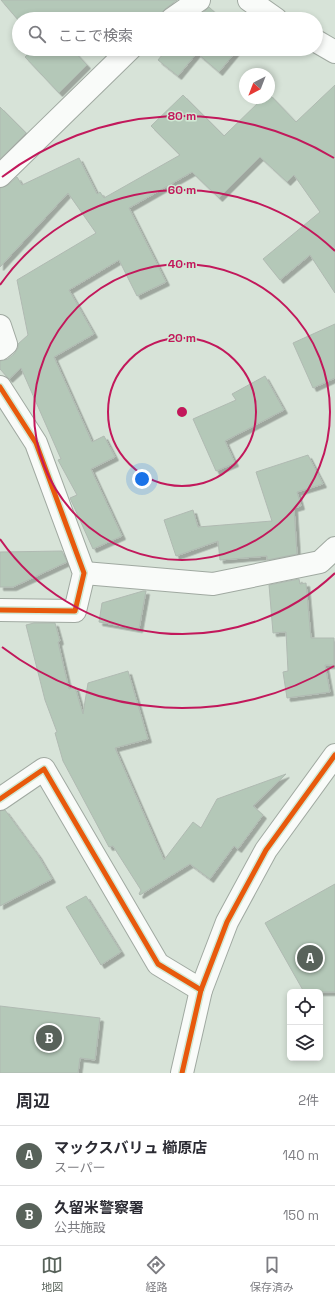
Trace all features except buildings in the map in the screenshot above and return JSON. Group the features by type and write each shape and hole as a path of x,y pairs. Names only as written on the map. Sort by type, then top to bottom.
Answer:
{"street":[{"path":"182,12 199,0"},
{"path":"249,0 266,12"},
{"path":"323,45 335,52"},
{"path":"0,176 123,56"},
{"path":"0,326 6,344 0,349"},
{"path":"0,387 36,443 84,573 75,610 0,610"},
{"path":"84,573 213,584 320,562 335,548"},
{"path":"182,1073 201,990 227,922 266,850 335,755"},
{"path":"0,799 44,769 158,964 201,990"}],"cycle path":[{"path":"0,387 36,443 84,573 75,611 0,610"},
{"path":"182,1073 201,990 227,922 266,850 335,755"},
{"path":"0,799 44,769 158,964 201,990"}],"place":[{"name":"マックスバリュ 櫛原店","path":"310,958"},
{"name":"久留米警察署","path":"49,1038"}]}
